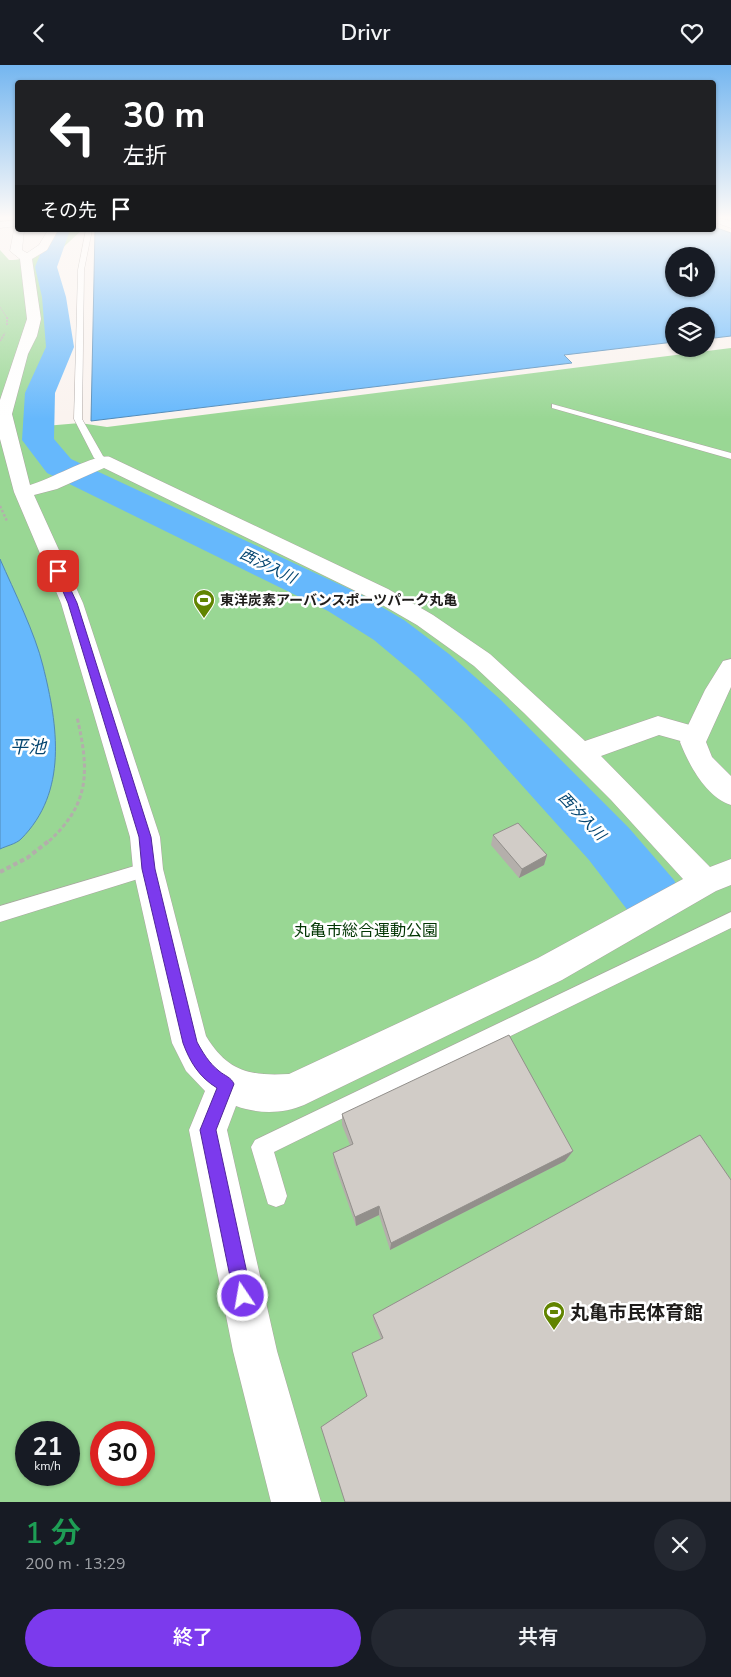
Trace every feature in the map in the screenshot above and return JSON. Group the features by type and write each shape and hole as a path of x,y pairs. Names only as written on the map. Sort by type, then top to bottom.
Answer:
{"street":[{"path":"11,499 50,485 104,461 380,594 426,620 482,660 620,791 718,877 550,969 291,1093 251,1092 226,1084 214,1077 200,1062 190,1043 148,869 145,837 72,603 11,499 4,413 20,354 30,336 34,319 29,284"},
{"path":"731,667 716,690 692,742 701,762 731,794"},
{"path":"581,753 658,725 695,735"},
{"path":"226,1084 208,1130 255,1351 296,1502"}],"lane":[{"path":"81,284 78,419 99,458 104,461"},
{"path":"555,406 731,457"},
{"path":"0,914 148,869"},
{"path":"276,1196 262,1147 731,919"}],"path":[{"path":"0,307 8,319 7,330 0,341"},
{"path":"8,522 11,499"},
{"path":"0,872 23,863 54,837 73,814 84,788 85,752 76,715"}],"green space":[{"name":"丸亀市総合運動公園","path":"0,284 46,284 51,348 45,363 45,426 80,423 107,427 665,356 715,357 715,350 731,348 731,1502 0,1502"}],"water":[{"path":"94,284 665,284 665,297 715,297 715,284 731,284 731,336 715,338 715,307 665,307 665,343 564,355 572,363 91,421"},
{"name":"平池","path":"0,559 30,626 43,666 52,712 55,757 53,779 46,801 36,821 19,841 0,849"}],"building":[{"path":"518,823 547,855 522,869 493,835"},
{"path":"509,1035 573,1151 391,1243 379,1206 355,1217 333,1153 353,1144 342,1114"},
{"name":"丸亀市民体育館","path":"700,1135 731,1180 731,1502 345,1502 321,1427 367,1396 352,1353 383,1338 373,1315"}],"waterway":[{"name":"西汐入川","path":"51,284 60,347 40,393 38,440 59,466 343,602 389,630 433,665 483,711 609,844 653,898"}],"place":[{"name":"東洋炭素アーバンスポーツパーク丸亀","path":"204,619"},
{"name":"丸亀市民体育館","path":"554,1331"}],"route":[{"path":"58,571 72,603 145,837 148,869 190,1043 200,1062 214,1077 226,1084 208,1130 243,1296"}]}
